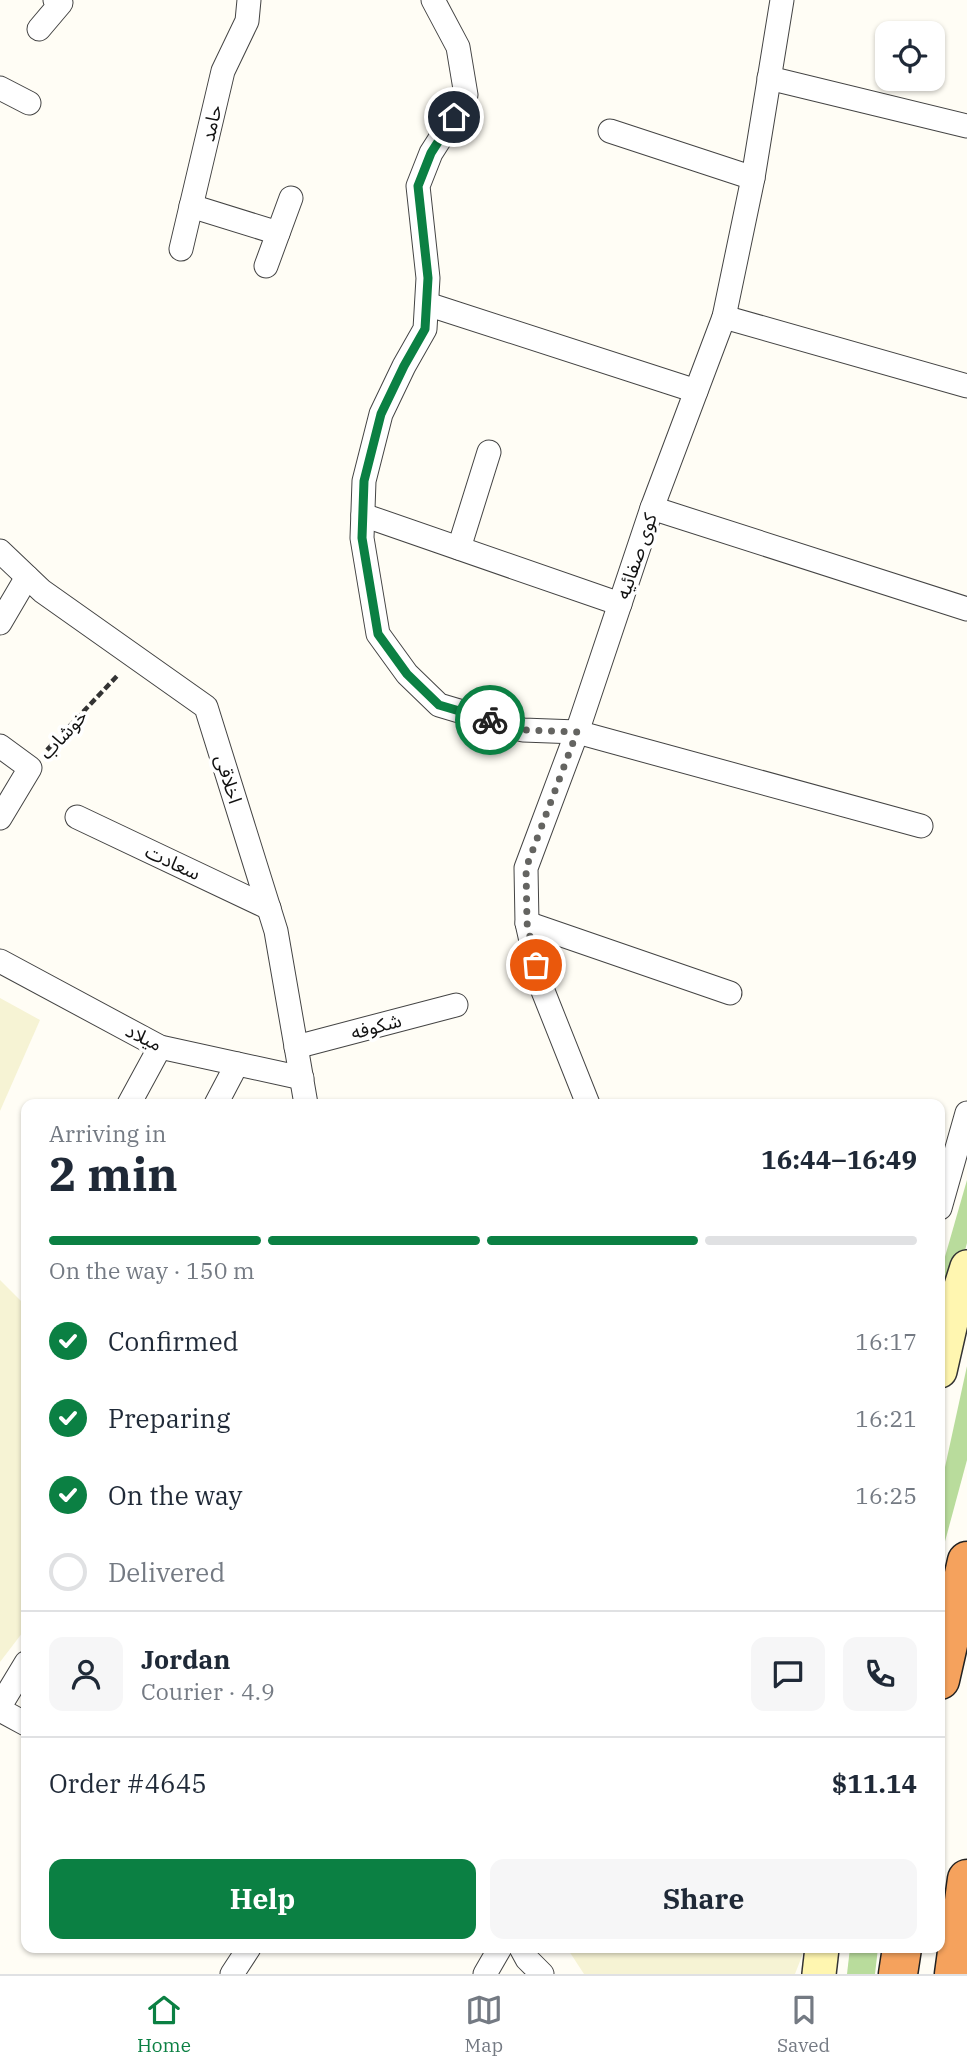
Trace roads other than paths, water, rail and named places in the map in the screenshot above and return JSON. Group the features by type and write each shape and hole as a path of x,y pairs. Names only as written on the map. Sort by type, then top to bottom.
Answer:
{"highway":[{"path":"945,1658 967,1560"},
{"path":"954,1974 967,1879"},
{"path":"898,1974 901,1953"}],"main road":[{"path":"945,1349 967,1267"},
{"path":"818,1974 821,1953"}],"street":[{"path":"40,29 61,3 55,0"},
{"name":"حامد","path":"181,249 223,71 247,22 249,0"},
{"path":"433,0 458,47 466,95 431,153 418,186 428,278 425,329 381,414 364,481 362,538 378,634 407,674 439,705 523,730 577,732 921,826"},
{"name":"کوی صفائیه","path":"586,1099 541,986 527,923 526,868 577,732 652,508 724,317 754,178 782,0"},
{"path":"769,78 967,126"},
{"path":"0,88 29,103"},
{"path":"610,131 754,178"},
{"path":"266,266 291,198"},
{"path":"191,205 278,233"},
{"path":"427,304 696,391"},
{"path":"724,317 967,386"},
{"path":"459,548 489,452"},
{"path":"652,508 967,609"},
{"path":"363,515 620,604"},
{"name":"اخلاقی","path":"0,551 42,592 206,707 276,931 305,1099"},
{"path":"0,623 27,577"},
{"name":"خوشاب","path":"0,746 30,768 0,818"},
{"name":"سعادت","path":"77,817 269,908"},
{"path":"527,923 730,993"},
{"name":"میلاد","path":"0,961 160,1047 302,1078"},
{"name":"شکوفه","path":"296,1047 456,1005"},
{"path":"132,1099 160,1047"},
{"path":"219,1099 237,1064"},
{"path":"945,1190 967,1113"},
{"path":"21,1672 0,1708 21,1721"},
{"path":"232,1974 246,1953"},
{"path":"485,1974 497,1953"},
{"path":"524,1953 542,1974"}]}
